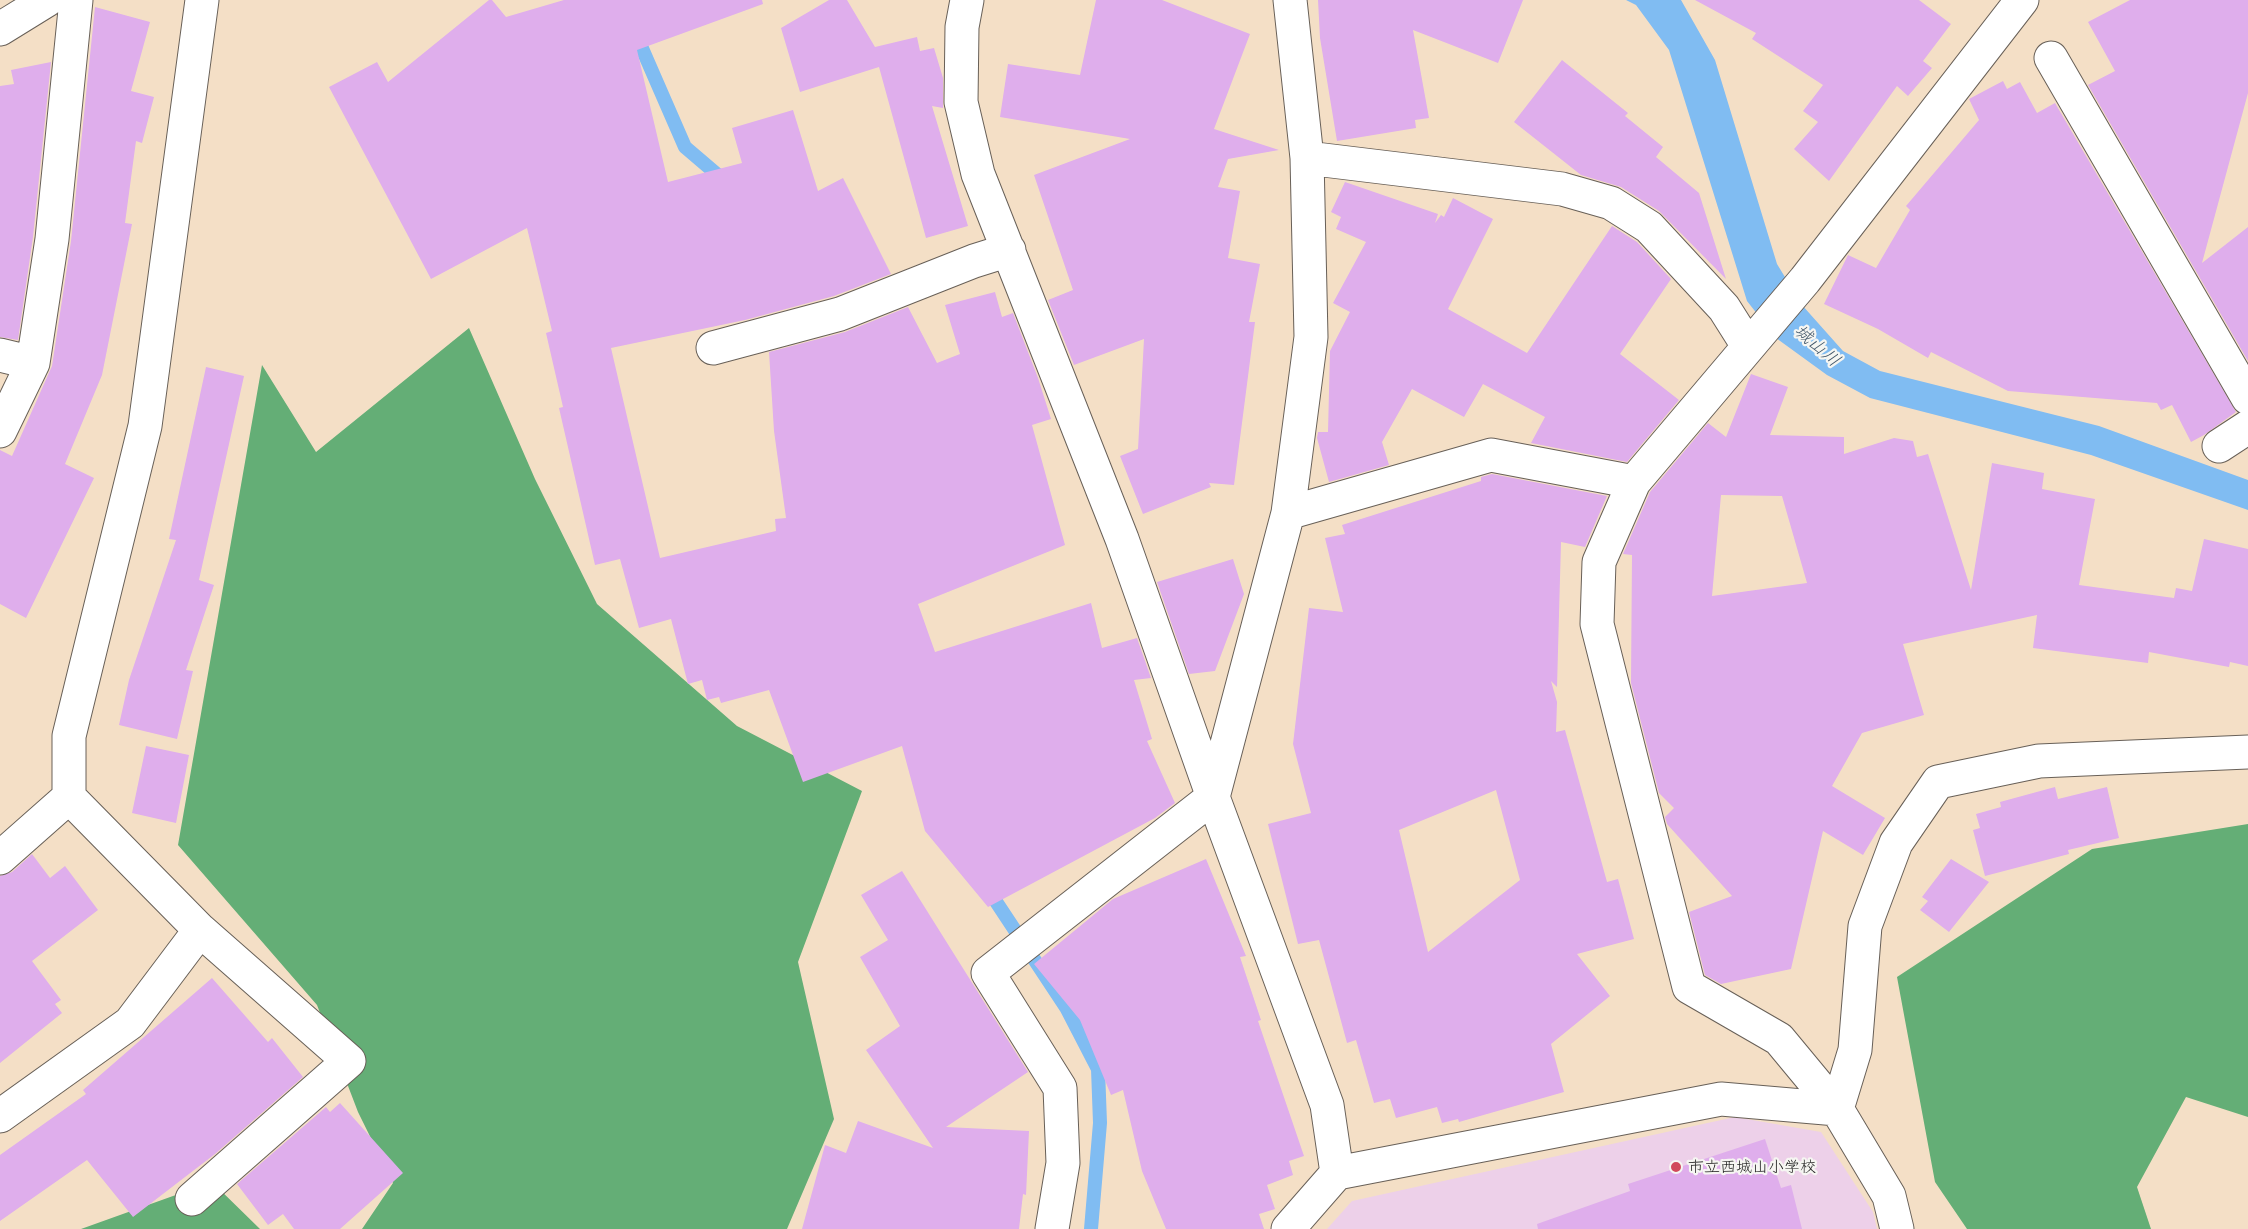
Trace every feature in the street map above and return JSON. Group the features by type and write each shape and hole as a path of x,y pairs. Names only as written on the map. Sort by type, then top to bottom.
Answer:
{"street":[{"path":"0,29 47,0"},
{"path":"0,431 33,363 52,239 76,0"},
{"path":"192,1199 349,1061 200,930 69,797 69,736 145,426 202,0"},
{"path":"967,0 962,27 961,102 978,174 1122,539 1213,797 1327,1105 1337,1173"},
{"path":"1052,1229 1063,1162 1060,1088 988,973 1213,797 1288,513 1311,337 1306,158 1290,0"},
{"path":"1897,1229 1888,1196 1837,1109 1779,1039 1689,987 1597,624 1599,562 1635,482 1805,280 2008,4"},
{"path":"2051,58 2248,398"},
{"path":"1306,158 1562,189 1611,203 1649,227 1753,340"},
{"path":"713,348 840,314 974,261 1009,250"},
{"path":"0,355 33,363"},
{"path":"2219,446 2248,427"},
{"path":"1288,513 1491,455 1635,482"},
{"path":"1837,1109 1855,1050 1865,926 1896,843 1938,782 2039,760 2248,752"},
{"path":"0,858 69,797"},
{"path":"0,1116 130,1023 200,930"},
{"path":"1288,1229 1337,1173 1721,1099 1837,1109"}],"shaded area":[{"name":"市立西城山小学校","path":"1735,1117 1821,1132 1873,1212 1877,1229 1327,1229 1352,1201"}],"green space":[{"path":"469,328 535,479 597,604 737,726 862,791 798,962 834,1119 787,1229 362,1229 393,1183 358,1112 317,1005 178,845 262,365 316,452"},
{"path":"2248,824 2248,1117 2186,1097 2137,1187 2151,1229 1967,1229 1935,1182 1897,977 2092,849"},
{"path":"212,1182 260,1229 81,1229"}],"water":[{"name":"城山川","path":"1626,0 1681,0 1715,60 1777,264 1802,305 1843,351 1880,371 2099,426 2248,480 2248,510 2091,455 1870,398 1827,375 1776,338 1747,301 1669,50 1636,5"}],"building":[{"path":"489,0 492,0 506,17 564,0 762,0 763,4 637,50 668,182 742,163 732,128 793,110 818,191 843,178 891,274 834,296 745,320 611,348 660,558 776,531 775,519 786,518 774,431 769,352 845,332 908,307 937,363 960,354 945,305 995,292 1002,317 1013,313 1051,419 1032,425 1065,545 918,604 935,652 1091,603 1102,648 1137,638 1151,678 1134,680 1152,739 1147,741 1175,803 1155,818 988,907 925,831 902,746 803,782 769,690 721,703 719,697 707,700 702,680 688,684 671,619 639,628 620,559 595,565 559,408 563,407 546,333 552,331 527,228 431,279 329,87 377,62 388,82"},
{"path":"829,0 847,0 875,47 917,37 920,51 934,48 943,78 943,108 932,106 968,226 926,238 879,67 800,92 781,28"},
{"path":"1096,0 1162,0 1250,34 1214,129 1279,150 1228,159 1218,187 1240,191 1228,258 1260,264 1249,322 1255,322 1234,485 1209,483 1211,487 1143,514 1120,456 1138,449 1144,339 1074,365 1048,300 1073,290 1034,175 1130,139 1000,117 1008,64 1080,75"},
{"path":"1318,0 1523,0 1498,63 1413,30 1429,118 1415,120 1416,128 1337,141 1320,38"},
{"path":"1695,0 1919,0 1951,24 1923,61 1932,68 1908,96 1897,86 1829,181 1794,149 1818,122 1803,111 1823,85 1752,39 1756,33"},
{"path":"2130,0 2248,0 2248,93 2202,263 2248,227 2248,361 2088,85 2115,71 2088,22"},
{"path":"95,7 150,22 131,91 154,97 142,143 136,141 125,223 132,224 102,375 65,464 94,478 26,618 0,604 0,450 12,456 52,366 71,241"},
{"path":"1562,60 1628,113 1625,116 1663,147 1656,157 1699,193 1726,279 1659,211 1621,187 1581,175 1514,122"},
{"path":"51,62 33,237 18,340 0,337 0,86 14,84 11,70"},
{"path":"2003,81 2007,89 2020,82 2037,113 2055,103 2236,412 2204,435 2191,442 2172,405 2161,410 2157,403 2008,391 1931,352 1928,358 1878,329 1824,304 1848,255 1876,268 1910,210 1906,206 1979,120 1969,99"},
{"path":"1345,182 1438,214 1435,223 1441,215 1444,217 1453,198 1493,219 1448,309 1527,353 1612,226 1637,242 1671,279 1620,354 1679,400 1627,462 1531,443 1545,417 1483,384 1464,417 1412,389 1382,442 1389,465 1329,482 1317,438 1318,432 1328,432 1330,351 1350,312 1333,303 1366,242 1336,229 1341,217 1331,212"},
{"path":"206,367 244,376 199,580 214,585 186,670 193,671 177,739 119,725 129,680 176,540 169,539"},
{"path":"1751,374 1788,387 1770,435 1844,437 1844,454 1894,438 1913,441 1917,457 1928,454 1971,590 1992,463 2044,473 2042,489 2095,499 2079,585 2174,598 2176,588 2192,591 2204,539 2248,549 2248,666 2230,662 2229,667 2149,652 2148,663 2033,648 2037,615 1903,644 1924,715 1862,733 1832,786 1885,818 1863,855 1823,831 1791,969 1721,984 1705,975 1689,912 1732,896 1667,824 1665,817 1674,808 1659,793 1631,683 1632,555 1623,554 1650,492 1708,423 1726,437","holes":["1721,495 1782,496 1807,583 1712,596"]},
{"path":"1492,474 1607,496 1585,547 1561,542 1557,687 1551,681 1557,702 1556,732 1565,730 1607,882 1618,879 1634,939 1577,954 1610,996 1551,1044 1564,1092 1459,1122 1458,1119 1442,1123 1437,1107 1396,1118 1390,1099 1374,1103 1356,1040 1347,1043 1319,940 1298,944 1268,824 1311,813 1293,744 1309,608 1343,612 1325,538 1345,534 1342,525 1481,481 1481,477","holes":["1496,790 1520,880 1428,952 1399,830"]},
{"path":"1233,559 1244,594 1215,671 1189,674 1157,582"},
{"path":"146,746 189,755 176,823 132,813"},
{"path":"2055,787 2058,799 2107,787 2119,838 2068,850 2069,854 1985,876 1973,830 1980,828 1976,814 2001,807 2000,802"},
{"path":"32,854 50,878 65,866 98,910 32,961 61,1000 55,1004 62,1013 0,1063 0,876 12,872"},
{"path":"1206,859 1246,956 1240,957 1261,1020 1258,1021 1304,1156 1289,1161 1293,1175 1267,1185 1275,1209 1259,1214 1264,1229 1166,1229 1142,1171 1123,1090 1111,1095 1080,1020 1034,964 1113,899"},
{"path":"1951,859 1989,882 1949,932 1920,910 1928,901 1922,897"},
{"path":"902,871 1028,1072 946,1127 1029,1131 1026,1195 1023,1194 1019,1229 802,1229 825,1145 846,1153 858,1121 933,1148 866,1050 900,1026 860,957 888,940 861,895"},
{"path":"212,978 268,1042 272,1038 303,1077 215,1154 133,1217 87,1160 0,1221 0,1155 86,1094 83,1090"},
{"path":"340,1103 403,1173 340,1229 294,1229 283,1214 268,1225 237,1184 326,1107 330,1112"},
{"path":"1765,1139 1781,1188 1791,1185 1802,1229 1538,1229 1537,1224 1630,1191 1628,1184"}],"waterway":[{"path":"631,0 641,46 685,147 726,182"},
{"path":"987,888 1067,1009 1098,1069 1100,1123 1091,1229"}],"place":[{"name":"市立西城山小学校","path":"1676,1167"}]}
